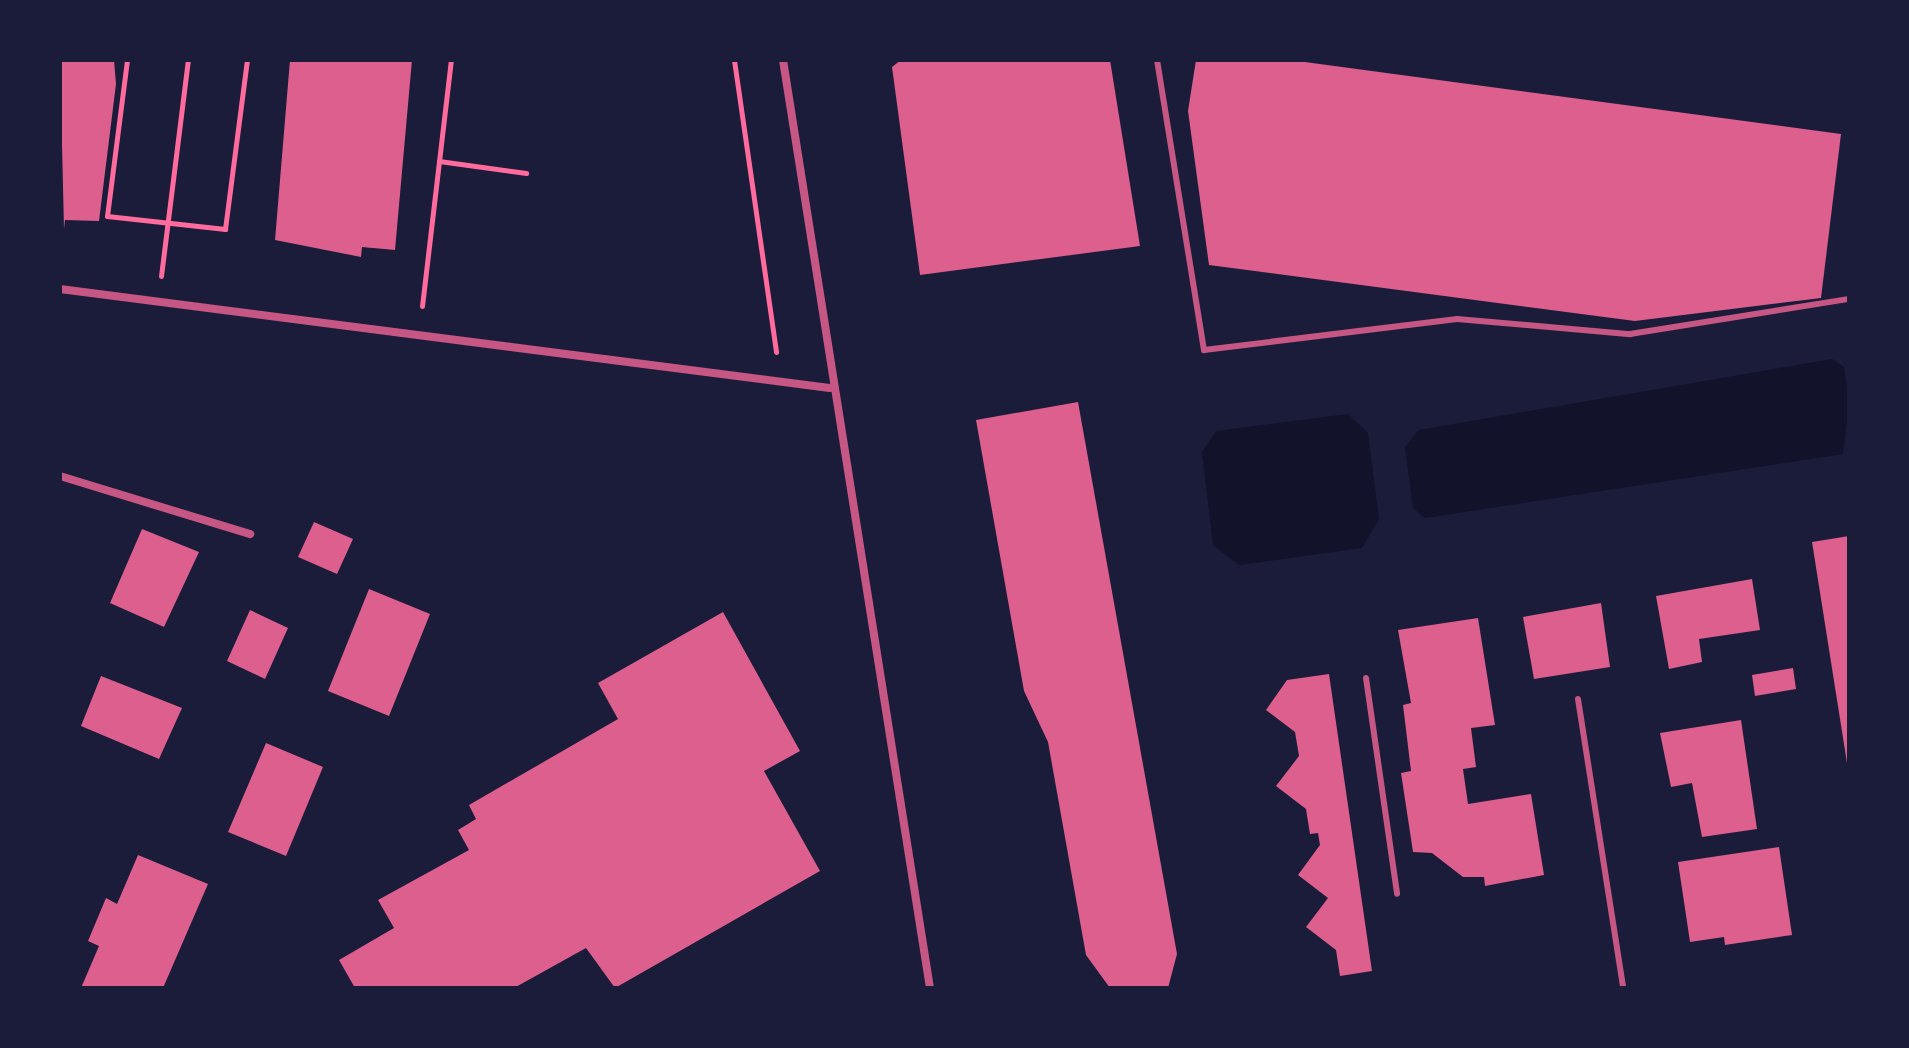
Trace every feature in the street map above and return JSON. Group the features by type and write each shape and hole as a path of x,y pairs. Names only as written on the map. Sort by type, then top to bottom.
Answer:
{"street":[{"path":"783,60 830,388 930,988"},
{"path":"60,289 830,388"},
{"path":"60,476 250,534"}],"lane":[{"path":"1157,60 1204,350 1457,319 1630,334 1849,299"},
{"path":"1366,678 1397,894"},
{"path":"1578,699 1623,988"}],"path":[{"path":"127,60 107,216 225,229 247,60"},
{"path":"161,271 188,60"},
{"path":"418,335 451,60"},
{"path":"734,60 776,352 769,380"},
{"path":"439,161 526,173"}],"shaded area":[{"path":"1832,359 1844,367 1849,403 1843,454 1425,518 1413,508 1405,447 1419,430"},
{"path":"1348,414 1368,433 1379,519 1362,548 1239,565 1213,545 1202,452 1216,431"}],"building":[{"path":"60,60 114,60 116,84 99,221 65,220 64,229"},
{"path":"290,60 412,60 395,250 362,247 361,257 275,240"},
{"path":"901,60 1110,60 1140,246 920,275 892,67"},
{"path":"1196,60 1290,60 1841,134 1821,298 1635,321 1209,265 1188,111"},
{"path":"1078,402 1177,954 1168,988 1110,988 1086,955 1048,742 1024,691 976,420"},
{"path":"314,522 353,539 337,574 298,557"},
{"path":"142,529 199,552 164,627 110,603"},
{"path":"1849,536 1849,763 1847,763 1812,542"},
{"path":"1752,579 1760,630 1699,639 1702,662 1669,669 1656,596"},
{"path":"369,589 430,614 389,716 328,691"},
{"path":"1601,603 1610,667 1534,679 1523,617"},
{"path":"250,610 288,628 265,679 227,661"},
{"path":"723,612 800,751 764,771 820,871 615,988 586,948 514,988 355,988 339,960 394,928 378,900 469,850 458,830 476,819 469,805 618,719 598,683"},
{"path":"1478,618 1495,725 1471,728 1476,767 1463,769 1468,804 1531,794 1544,875 1485,886 1484,877 1463,877 1432,853 1413,852 1401,773 1411,771 1403,705 1411,703 1398,630"},
{"path":"1793,668 1796,689 1755,696 1752,675"},
{"path":"1329,674 1372,971 1340,976 1336,950 1306,927 1328,898 1298,875 1320,845 1318,833 1310,834 1306,809 1276,786 1299,756 1295,732 1266,710 1287,680"},
{"path":"101,676 182,708 159,759 81,726"},
{"path":"1741,720 1757,829 1702,837 1692,783 1671,787 1660,733"},
{"path":"266,743 323,767 286,856 228,832"},
{"path":"1779,847 1792,935 1725,945 1724,937 1690,942 1678,862"},
{"path":"138,855 208,884 163,988 81,988 99,946 88,941 106,898 117,904"}]}
